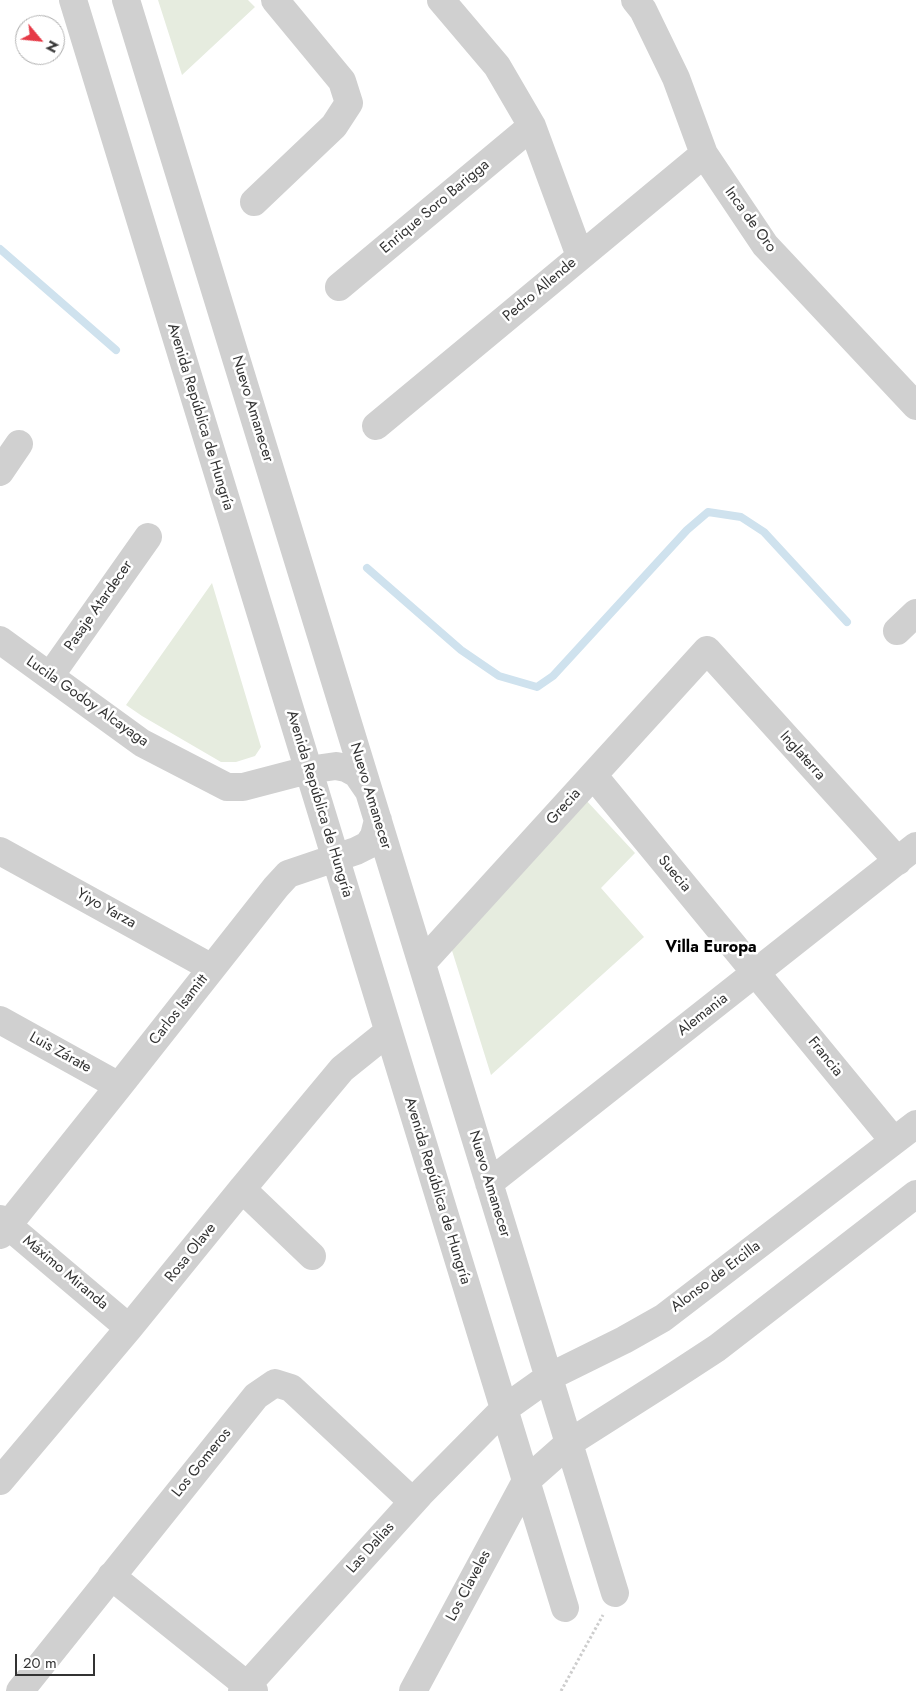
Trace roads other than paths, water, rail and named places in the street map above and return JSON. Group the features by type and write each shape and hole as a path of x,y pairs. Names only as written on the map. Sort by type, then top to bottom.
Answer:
{"street":[{"name":"Avenida República de Hungría","path":"73,0 565,1608"},
{"name":"Nuevo Amanecer","path":"126,0 615,1593"},
{"path":"254,202 334,126 349,103 342,80 275,0"},
{"path":"441,0 497,66 532,126 580,256"},
{"name":"Inca de Oro","path":"635,0 643,10 676,78 704,154 765,245 916,406"},
{"name":"Enrique Soro Barigga","path":"338,287 532,126"},
{"name":"Pedro Allende","path":"376,426 704,154"},
{"path":"0,472 19,444"},
{"name":"Pasaje Atardecer","path":"50,676 148,536"},
{"name":"Lucila Godoy Alcayaga","path":"0,640 142,743 227,787 243,787 308,770 336,766 346,768 357,774 368,790"},
{"name":"Grecia","path":"422,963 707,650"},
{"name":"Inglaterra","path":"707,650 907,854"},
{"name":"Suecia","path":"592,776 756,973"},
{"name":"Carlos Isamitt","path":"3,1226 119,1086 288,874 368,845 374,836 378,820"},
{"name":"Yiyo Yarza","path":"0,851 212,968"},
{"name":"Alemania","path":"489,1183 907,854"},
{"name":"Francia","path":"756,973 894,1141"},
{"name":"Luis Zárate","path":"0,1020 119,1086"},
{"name":"Rosa Olave","path":"0,1481 130,1328 342,1069 388,1032"},
{"name":"Alonso de Ercilla","path":"504,1410 549,1377 624,1340 663,1318 916,1124"},
{"path":"242,1190 312,1256"},
{"path":"526,1481 569,1443 717,1348 916,1194"},
{"name":"Máximo Miranda","path":"3,1226 130,1328"},
{"name":"Los Gomeros","path":"20,1691 110,1576 256,1396 275,1383 291,1388 413,1502"},
{"name":"Las Dalias","path":"248,1689 413,1502 504,1410"},
{"name":"Los Claveles","path":"413,1691 526,1481"},
{"path":"110,1576 248,1689"}],"waterway":[{"path":"0,249 116,350"},
{"path":"367,568 461,650 499,676 537,687 553,676 687,530 708,512 741,517 764,532 847,622"}],"district":[{"name":"Villa Europa","path":"711,948"}]}
